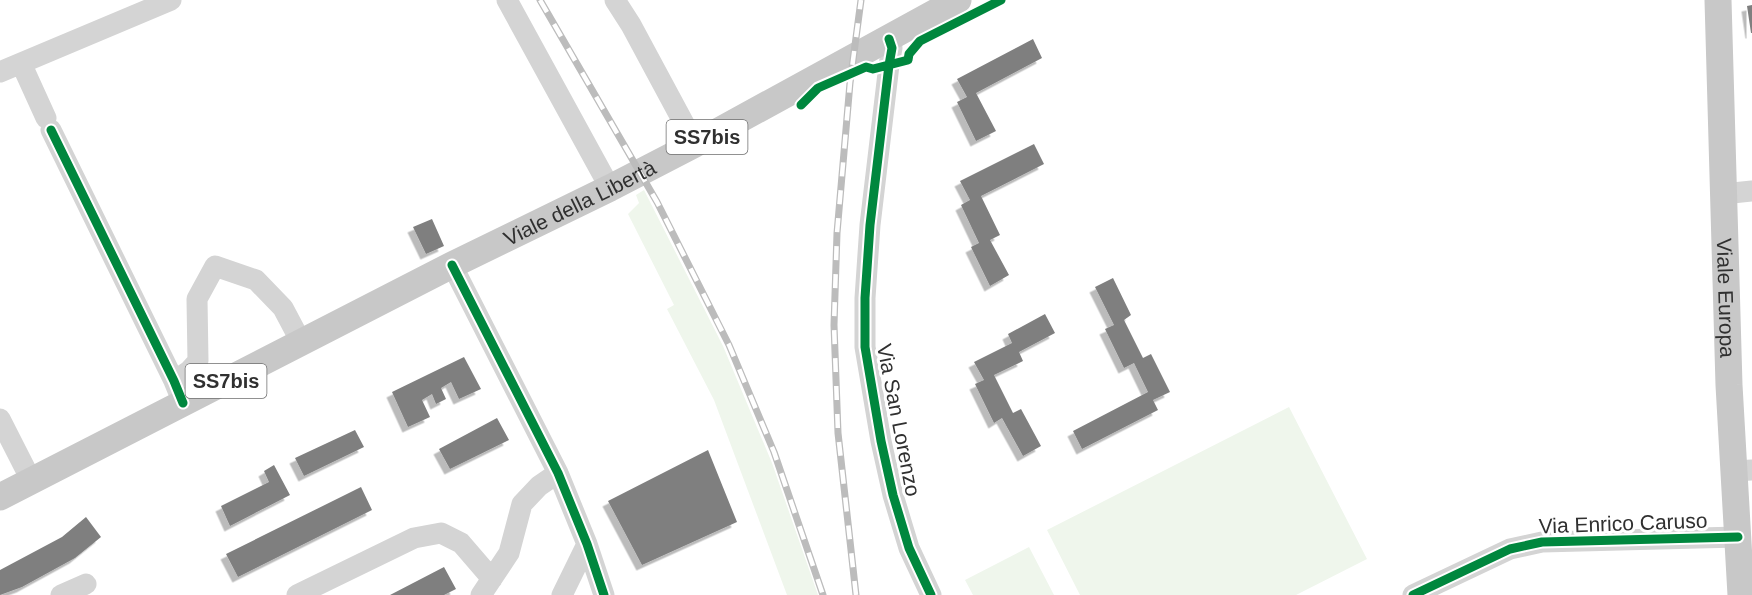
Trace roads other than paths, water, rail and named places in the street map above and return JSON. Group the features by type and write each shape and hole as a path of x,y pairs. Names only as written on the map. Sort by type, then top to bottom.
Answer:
{"main road":[{"name":"Viale della Libertà","path":"452,265 884,50 958,0"},
{"name":"Viale Europa","path":"1718,0 1729,385 1743,471 1741,595"},
{"name":"SS7bis","path":"0,497 178,392 301,342 452,265"}],"street":[{"path":"0,72 171,0"},
{"path":"507,0 610,188"},
{"path":"615,0 695,144"},
{"name":"Via San Lorenzo","path":"884,50 865,298 865,347 893,495 909,548 932,595"},
{"path":"21,63 178,392"},
{"path":"1723,194 1752,191"},
{"path":"452,265 558,473 587,544 604,595"},
{"path":"178,392 189,371 198,361 197,299 215,266 256,280 283,308 301,342"},
{"path":"0,418 31,480"},
{"path":"297,595 414,538 441,533 461,543 487,587 509,552 522,504 539,486 558,473"},
{"name":"Via Enrico Caruso","path":"1413,595 1510,549 1542,542 1743,548"},
{"path":"562,595 587,544"},
{"path":"61,595 86,584"}],"railway":[{"path":"540,0 657,202 729,345 774,452 823,595"},
{"path":"856,595 838,433 834,325 837,233 850,83 861,0"}]}
